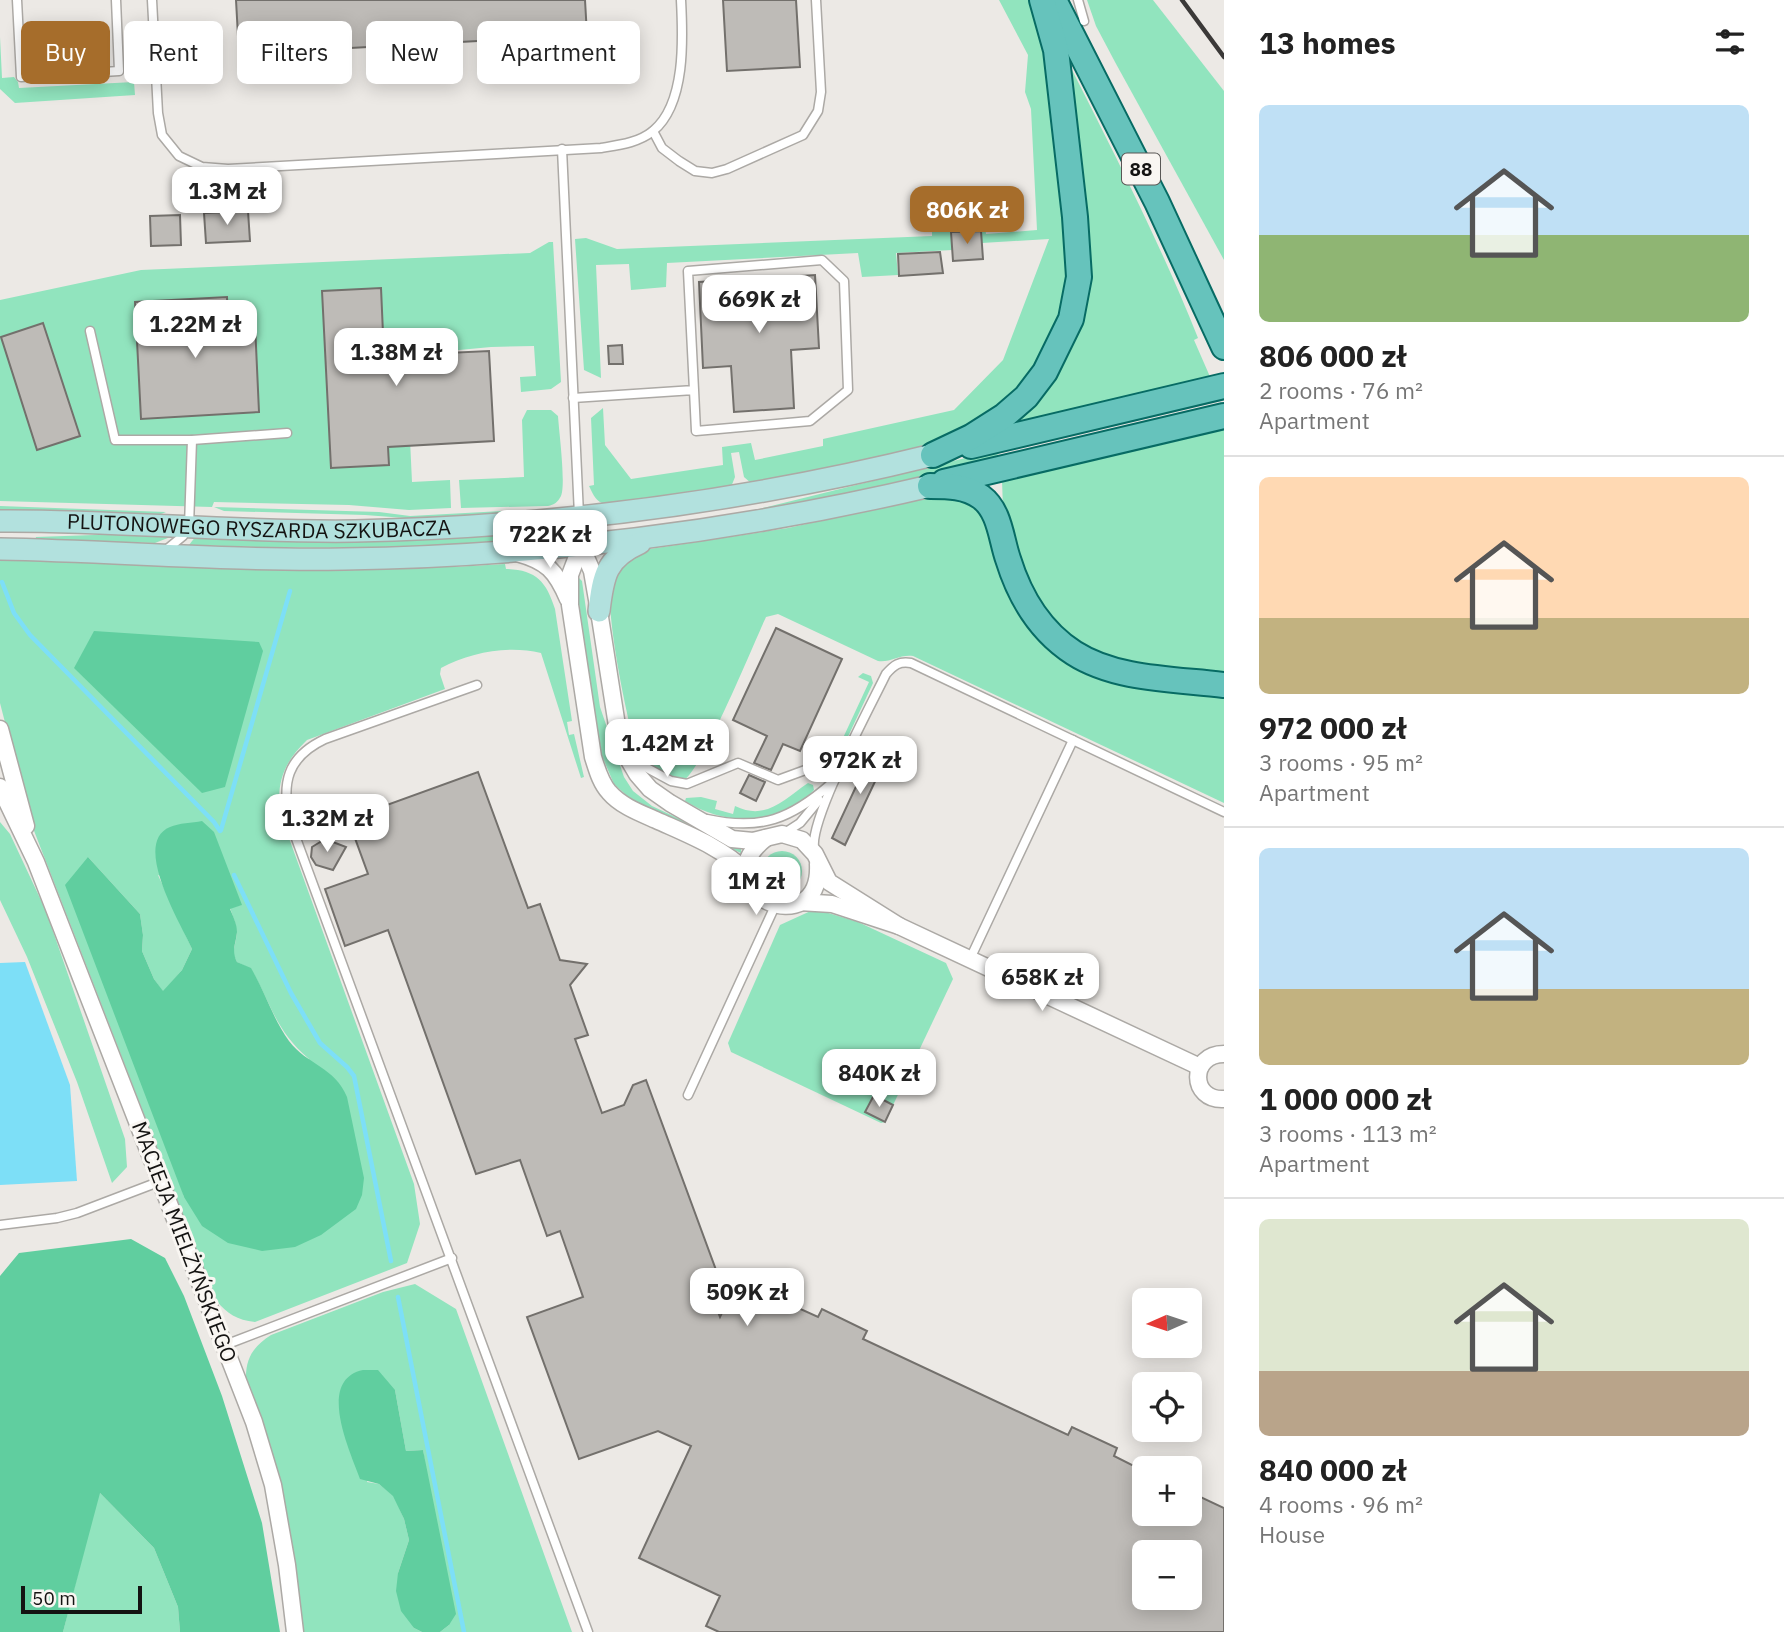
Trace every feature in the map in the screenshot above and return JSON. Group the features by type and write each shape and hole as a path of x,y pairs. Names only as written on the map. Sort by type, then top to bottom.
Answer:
{"main road":[{"path":"933,456 971,437 1004,416 1026,397 1045,372 1071,319 1079,277 1075,217 1056,50 1042,0"},
{"name":"88","path":"1054,0 1157,202 1222,344"},
{"name":"88","path":"1078,7 1161,172 1224,309"},
{"path":"933,456 1224,386"},
{"path":"930,486 1224,416"},
{"path":"1040,429 1020,444 1002,468 994,488 996,516 1008,561 1030,610 1043,627 1075,654 1097,665 1132,674 1224,685"},
{"path":"930,486 952,486 970,490 984,499 996,516"}],"street":[{"name":"PLUTONOWEGO RYSZARDA SZKUBACZA","path":"0,521 357,531 579,517 712,501 866,472 933,456"},
{"path":"747,872 732,858 710,845 622,803 600,779 593,757 570,605 570,575 581,546 599,532 610,528 730,510 866,472"},
{"name":"PLUTONOWEGO RYSZARDA SZKUBACZA","path":"0,548 344,559 515,552 647,540 783,518 930,486"},
{"path":"579,517 581,546 592,571 599,611 612,706 627,757 637,774 650,789 732,839 741,841 774,836 803,840 829,882 899,926"},
{"path":"599,611 602,581 611,562 625,549 647,540"},
{"path":"515,552 536,558 550,568 559,579 570,605"},
{"name":"MACIEJA MIELŻYŃSKIEGO","path":"0,729 36,862"},
{"name":"MACIEJA MIELŻYŃSKIEGO","path":"2,797 36,862 254,1422 272,1485 287,1565 295,1632"},
{"path":"774,836 751,853 747,872 753,891 758,897 775,906 788,906 799,902 811,894 816,885 819,875 817,859"},
{"path":"799,902 832,904 899,926 1200,1067"},
{"path":"1224,1054 1210,1057 1200,1067 1198,1081 1211,1097 1224,1099"}],"lane":[{"path":"17,0 21,77 119,71 116,0"},
{"path":"152,0 158,113 162,135 179,156 202,167 228,169 628,144 653,131 670,111 683,59 681,0"},
{"path":"653,131 662,148 679,161 695,170 712,173 803,135 818,111 821,92 816,0"},
{"path":"562,149 579,517"},
{"path":"822,260 844,281 848,390 810,421 696,431 694,390 688,271 822,260"},
{"path":"90,331 115,440 192,440 287,433"},
{"path":"573,398 694,390"},
{"path":"155,554 175,544 189,526 192,440"},
{"path":"817,859 814,832 834,782 886,674 901,662 911,663 1224,812"},
{"path":"477,685 308,747 295,761 286,782 285,800 290,822 588,1632"},
{"path":"970,959 1073,740"},
{"path":"627,757 671,781 687,784 738,763 778,780 808,769 834,782"},
{"path":"692,816 742,825 772,821 803,807 834,782"},
{"path":"774,836 800,822 834,782"},
{"path":"688,1095 775,906"},
{"path":"0,1225 77,1213 161,1181"},
{"path":"225,1345 452,1258"}],"green space":[{"path":"999,0 1032,0 1046,37 1071,271 1051,346 1001,408 926,446 752,484 744,477 739,452 731,453 735,477 731,487 625,503 600,502 589,486 594,485 591,418 603,408 605,445 631,479 723,465 722,447 751,443 755,460 823,446 823,439 954,410 1003,360 1049,239 982,243 981,231 952,232 952,250 896,253 898,275 862,277 858,253 667,263 666,287 631,290 629,264 596,265 601,378 584,370 575,239 586,238 617,249 932,236 932,227 985,225 986,234 1037,230 1031,109 1025,92 1028,55"},
{"path":"1087,0 1153,0 1224,91 1224,260 1096,26"},
{"path":"0,37 2,78 14,77 19,88 124,83 134,84 135,95 15,103 0,89"},
{"path":"1070,66 1169,269 1198,338 1194,340 1211,379 999,430 1070,341"},
{"path":"553,242 561,382 551,389 521,392 520,377 536,376 534,346 406,355 412,482 450,480 451,508 409,510 349,505 214,502 212,507 0,501 0,300 141,270 530,253"},
{"path":"527,410 551,410 558,416 563,481 560,498 548,506 461,508 459,480 524,477 522,420"},
{"path":"1224,424 1224,678 1132,667 1072,641 1035,605 1003,509 1002,480"},
{"path":"1006,448 991,460 868,490 751,513 751,511"},
{"path":"938,495 980,505 1053,648 1224,693 1224,803 913,656 878,661 778,614 766,617 715,731 692,771 684,780 666,774 651,764 632,733 620,679 610,609 612,580 625,563 643,550 788,528"},
{"path":"0,506 166,512 0,510"},
{"path":"214,507 379,512 410,516 502,511 502,514 405,518 224,511"},
{"path":"507,533 507,542 428,546 309,548 189,545 196,536"},
{"path":"122,534 173,536 155,543 35,540 36,537"},
{"path":"0,558 452,567 505,564 506,569 525,572 543,584 555,609 572,721 567,722 569,735 574,734 584,777 581,778 541,653 516,650 477,654 441,668 440,674 445,689 307,740 292,757 283,774 279,794 281,816 414,1184 420,1224 407,1263 255,1322 233,1316 216,1300 31,823 0,703","holes":["88,857 140,914 142,951 163,992 182,970 192,949 158,875 241,905 230,908 237,934 233,954 237,962 251,969 281,1027 309,1059 184,1197"]},
{"path":"579,578 582,581 600,707 624,777 633,791 652,806 741,848 741,853 637,805 614,784 602,756 584,645 577,587"},
{"path":"94,631 259,642 263,651 225,787 202,793 74,668"},
{"path":"863,673 871,676 873,683 838,758 831,763 821,762 828,749 836,753 869,682 858,677"},
{"path":"808,783 813,785 814,790 801,802 769,817 735,819 700,809 685,801 686,798 701,797 717,801 715,809 733,814 735,806 746,810 765,810 782,802"},
{"path":"202,821 214,832 242,905 230,909 237,929 234,950 237,962 251,968 289,1041 304,1056 328,1072 347,1097 364,1178 362,1195 356,1209 321,1235 295,1247 262,1251 228,1243 202,1226 184,1197 65,885 88,857 140,914 142,951 154,979 163,991 182,970 192,949 162,885 155,849 159,836 170,827"},
{"path":"0,822 10,834 46,911 125,1139 127,1167 112,1183 77,1082 27,957 0,900"},
{"path":"782,851 796,857 802,871 796,885 782,891 768,885 762,871 768,857"},
{"path":"815,909 858,922 946,963 953,979 885,1122 881,1123 731,1052 728,1043 780,925"},
{"path":"131,1239 165,1258 184,1296 222,1396 262,1523 280,1632 180,1632 178,1607 154,1548 100,1493 63,1632 0,1632 0,1276 19,1253"},
{"path":"415,1284 456,1309 572,1632 440,1632 449,1625 423,1450 406,1451 395,1390 367,1482 379,1484 394,1496 404,1519 409,1540 398,1573 414,1628 422,1632 302,1632 246,1377 249,1358 260,1343 271,1335 383,1292"},
{"path":"363,1370 378,1370 395,1390 406,1451 423,1450 456,1614 440,1632 422,1632 414,1628 401,1611 396,1591 398,1573 409,1540 404,1519 393,1496 379,1484 360,1479 344,1435 340,1418 341,1387 349,1376"},
{"path":"99,1492 154,1548 178,1607 180,1632 63,1632"}],"water":[{"path":"25,962 70,1085 77,1181 0,1185 0,963"}],"building":[{"path":"236,0 585,0 586,21 477,21 477,41 463,42 463,21 366,21 366,47 352,48 352,21 237,21"},
{"path":"723,0 796,0 800,67 727,71"},
{"path":"248,211 250,241 206,243 204,213"},
{"path":"180,215 181,245 151,246 150,216"},
{"path":"981,231 983,259 953,261 951,232"},
{"path":"940,252 943,273 899,276 898,254"},
{"path":"815,275 819,348 791,350 794,408 734,412 731,366 703,368 699,282"},
{"path":"381,288 384,356 489,351 494,441 388,447 389,465 331,468 322,291"},
{"path":"227,297 228,326 255,324 259,412 141,419 135,302"},
{"path":"43,323 80,436 37,450 1,337"},
{"path":"622,345 623,364 609,364 608,346"},
{"path":"776,628 842,659 800,751 783,744 771,770 754,763 767,736 733,720"},
{"path":"874,748 888,754 845,845 832,838"},
{"path":"478,772 528,908 540,904 560,960 587,964 570,985 588,1035 575,1039 602,1113 624,1105 633,1085 646,1080 716,1270 708,1286 720,1317 729,1298 755,1310 763,1292 818,1317 822,1309 867,1331 863,1339 1068,1435 1072,1427 1117,1448 1114,1456 1132,1465 1132,1526 1202,1526 1202,1498 1224,1508 1224,1632 719,1632 706,1626 720,1596 639,1558 691,1446 658,1431 579,1459 527,1317 583,1297 560,1231 547,1236 520,1160 476,1174 388,930 345,946 325,889 368,874 348,819"},
{"path":"749,775 765,782 756,801 740,793"},
{"path":"325,839 346,847 333,870 316,865 311,857 312,847"},
{"path":"874,1095 893,1105 885,1122 865,1112"}],"waterway":[{"path":"2,582 14,613 30,635 220,831"},
{"path":"221,830 290,591"},
{"path":"234,875 291,993 320,1043 354,1076 391,1261"},
{"path":"398,1297 464,1632"}],"railway":[{"path":"1182,0 1224,57"}]}
